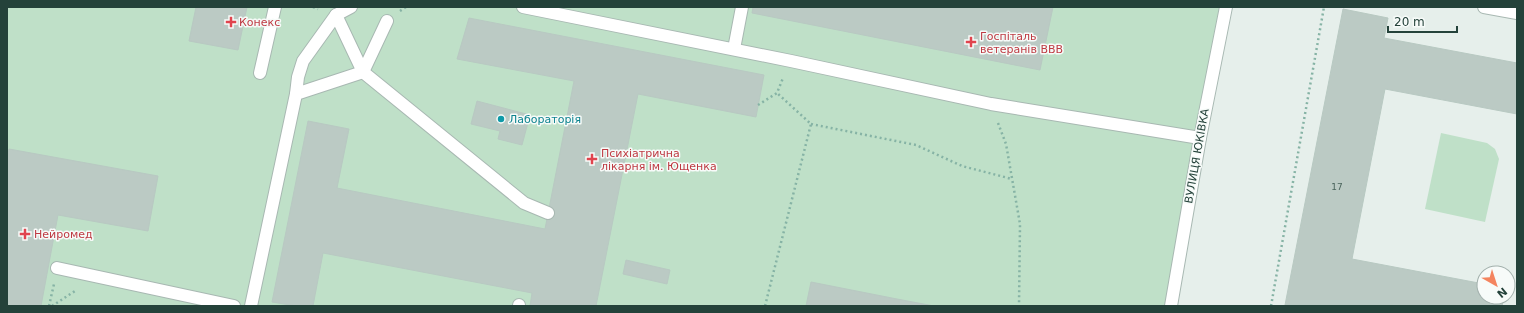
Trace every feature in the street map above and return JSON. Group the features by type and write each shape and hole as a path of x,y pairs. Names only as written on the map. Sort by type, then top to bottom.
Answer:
{"street":[{"path":"260,73 275,7"},
{"path":"251,306 296,94 298,77 303,61 336,15 352,7"},
{"path":"523,7 734,49 991,104 1200,138"},
{"path":"734,49 742,7"},
{"name":"ВУЛИЦЯ ЮКІВКА","path":"1171,306 1200,138 1226,7"},
{"path":"1484,7 1517,13"},
{"path":"336,15 363,72 524,203 548,213"},
{"path":"296,94 363,72 387,21"},
{"path":"57,268 234,306"}],"path":[{"path":"1271,306 1324,7"},
{"path":"758,105 777,93 791,61"},
{"path":"777,93 811,124 916,145 962,166 1012,179"},
{"path":"991,104 1006,144 1020,224 1019,306"},
{"path":"764,306 811,124"}],"green space":[{"path":"7,7 1226,7 1171,306 7,306"},
{"path":"1441,133 1487,143 1495,149 1499,159 1485,222 1425,209"}],"building":[{"path":"196,7 247,7 238,50 189,41"},
{"name":"Госпіталь ветеранів ВВВ","path":"753,7 1053,7 1040,70 752,13"},
{"path":"1343,9 1388,18 1384,38 1517,63 1517,114 1385,89 1352,259 1476,282 1476,305 1502,306 1285,305"},
{"name":"Психіатрична лікарня ім. Ющенка","path":"469,18 764,75 756,117 638,94 596,306 530,306 532,293 323,253 313,306 296,306 272,302 308,121 349,129 337,188 545,229 574,81 457,59"},
{"name":"Лабораторія","path":"477,101 530,115 522,145 498,139 500,131 471,124"},
{"path":"9,149 158,176 148,231 58,215 41,306 7,306 7,158"},
{"path":"626,260 670,270 667,284 623,274"},
{"path":"811,282 897,299 934,306 806,306"}],"place":[{"name":"Конекс","path":"231,22"},
{"name":"Госпіталь ветеранів ВВВ","path":"971,42"},
{"name":"Лабораторія","path":"501,119"},
{"name":"Психіатрична лікарня ім. Ющенка","path":"592,159"},
{"name":"Нейромед","path":"25,234"}]}
